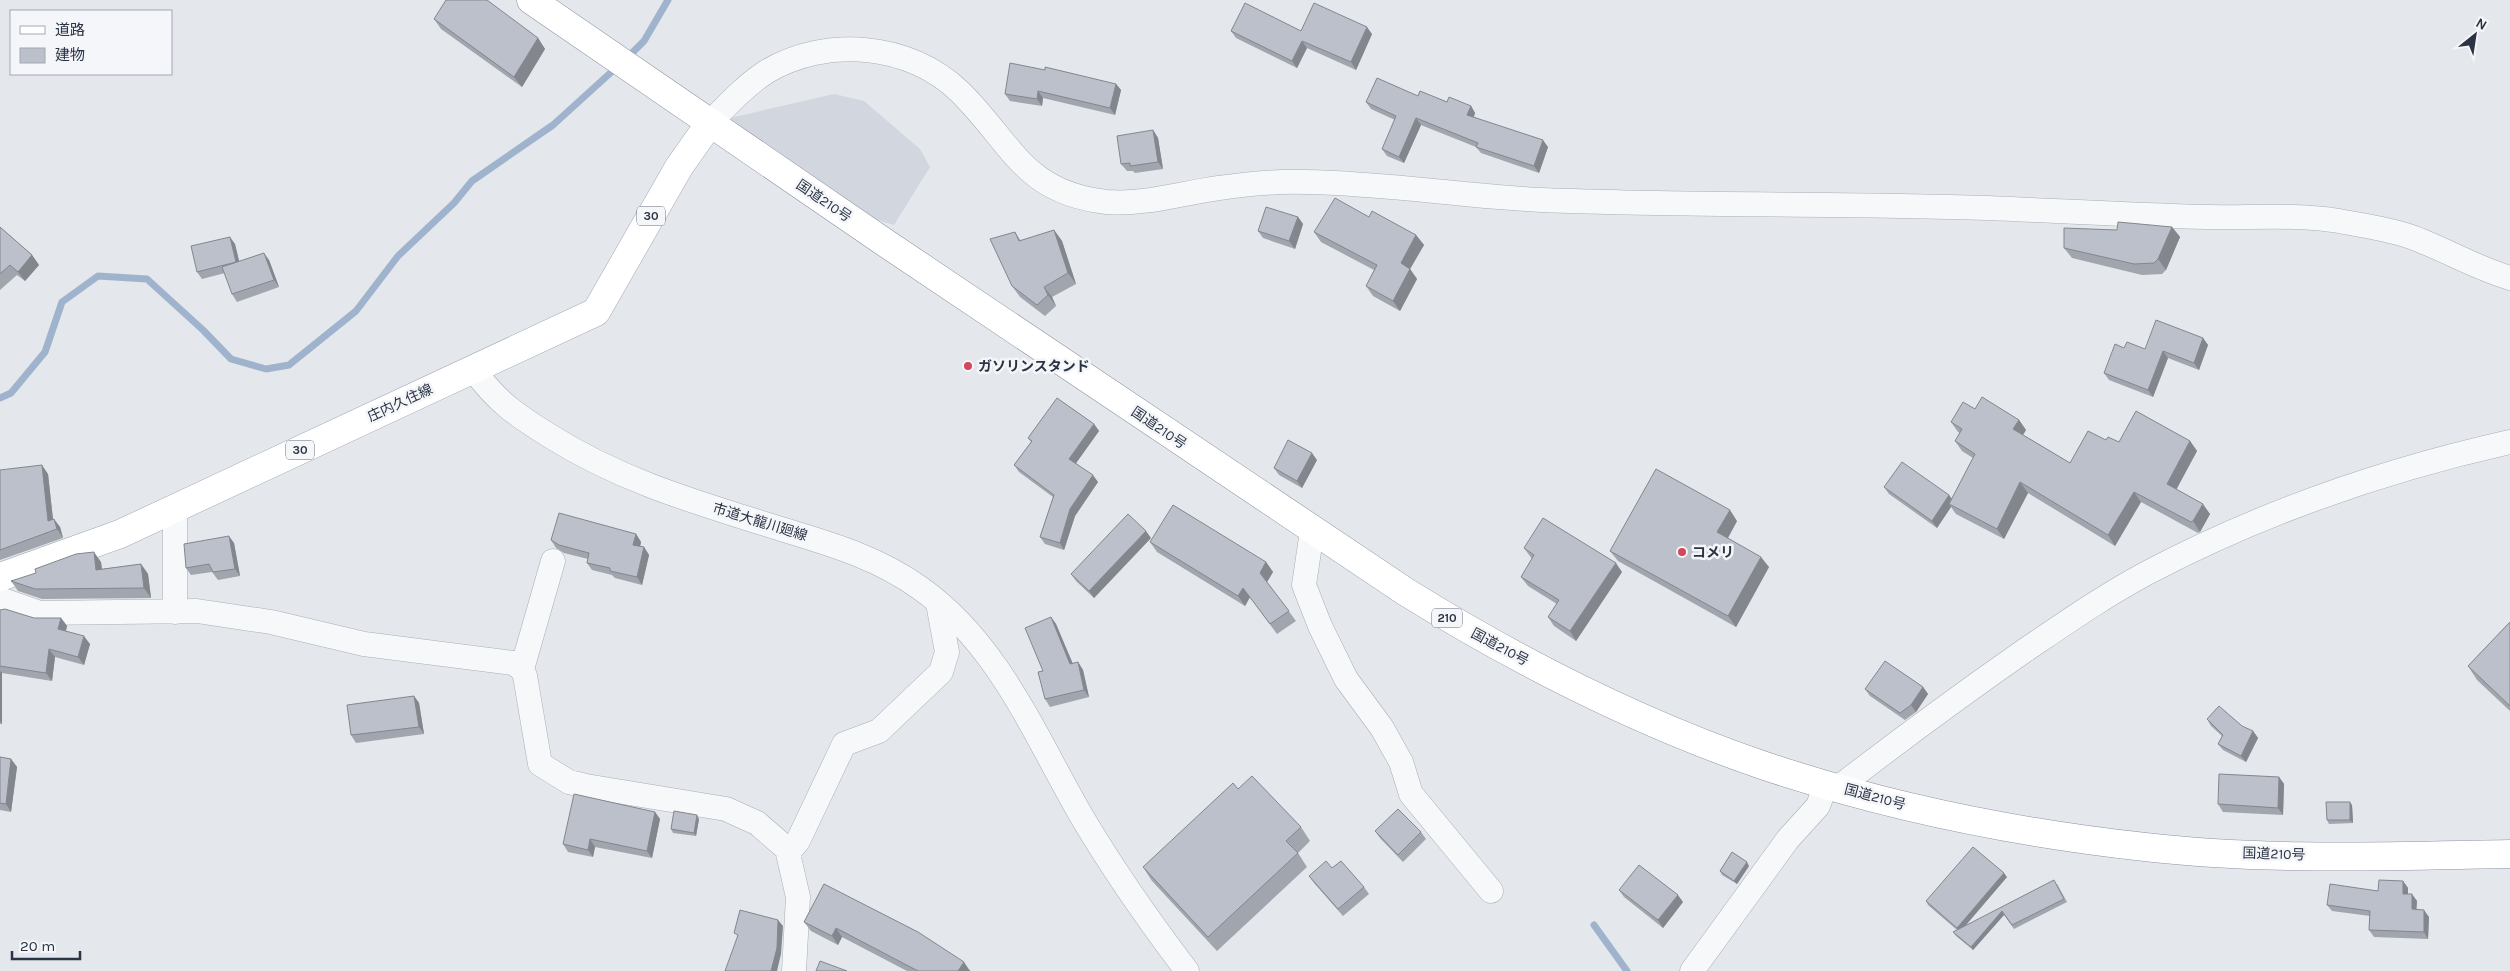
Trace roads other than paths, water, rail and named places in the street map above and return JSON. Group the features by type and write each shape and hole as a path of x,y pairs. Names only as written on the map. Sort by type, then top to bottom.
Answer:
{"main road":[{"name":"国道210号","path":"530,0 1312,531 1469,631 1622,709 1705,744 1771,768 1832,786 1973,821 2053,835 2147,848 2218,852 2350,856 2510,854"},
{"name":"庄内久住線","path":"0,577 120,534 596,312 679,167 710,123"}],"street":[{"path":"710,123 744,89 766,73 792,60 824,52 843,50 879,51 906,57 943,78 959,91 1018,162 1036,177 1056,189 1079,197 1130,203 1220,188 1288,182 1330,182 1470,196 1546,200 1911,205 2206,217 2306,218 2342,222 2411,237 2510,278"},
{"name":"市道大龍川廻線","path":"473,369 488,389 508,409 612,471 662,492 851,551 890,567 957,619 990,659 1022,706 1056,771 1114,869 1187,971"},
{"path":"1692,971 1788,839 1818,806 1832,786 2073,618 2147,573 2262,520 2363,481 2442,457 2510,442"},
{"path":"175,508 175,612"},
{"path":"1312,531 1304,584 1320,626 1337,661 1346,679 1382,728 1392,745 1401,762 1411,794 1492,892"},
{"path":"553,561 522,669 540,764 569,782 726,809 756,823 788,849 798,897 794,971"},
{"path":"0,599 40,613 197,611 271,622 364,644 513,663 522,669"},
{"path":"788,849 798,841 844,744 879,730 941,672 947,652 938,603"}],"waterway":[{"path":"626,59 644,41 668,0"},
{"path":"0,398 11,393 45,352 62,302 98,276 147,279 203,330 231,359 266,369 289,365 356,311 398,256 454,203 472,181 553,125 618,66"},
{"path":"1594,925 1627,971"}],"place":[{"name":"ガソリンスタンド","path":"968,366"},
{"name":"コメリ","path":"1682,552"}]}
